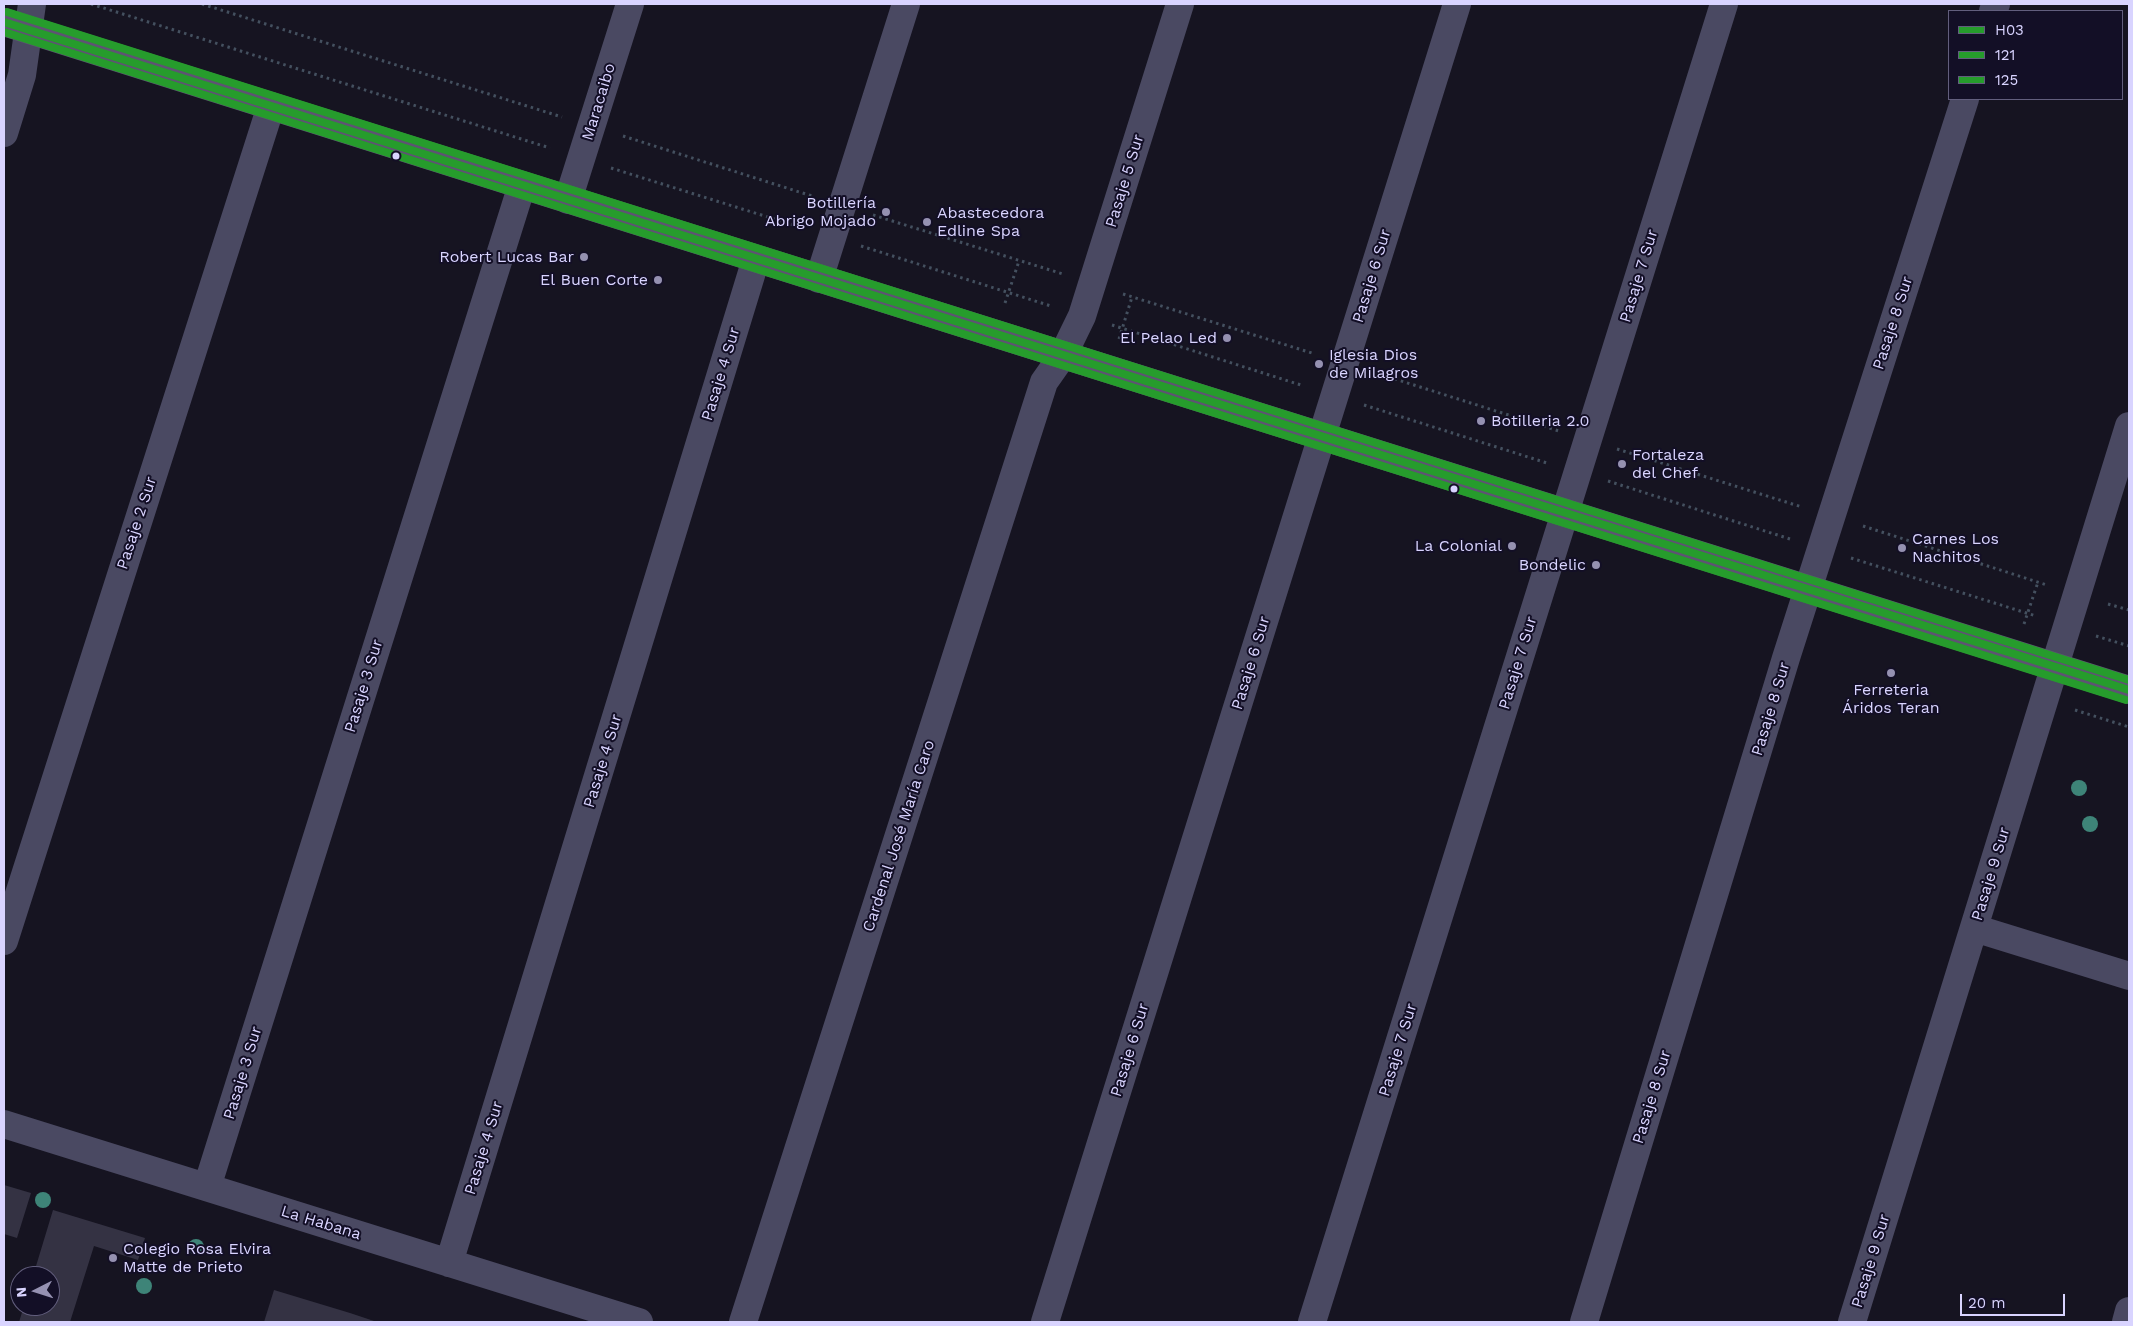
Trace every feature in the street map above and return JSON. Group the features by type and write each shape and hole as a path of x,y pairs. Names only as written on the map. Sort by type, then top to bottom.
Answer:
{"main road":[{"path":"21,18 272,106 2129,690"}],"street":[{"name":"Maracaibo","path":"568,200 630,4"},
{"path":"819,279 906,4"},
{"name":"Pasaje 5 Sur","path":"1063,355 1082,316 1180,4"},
{"name":"Pasaje 6 Sur","path":"1045,1322 1458,4"},
{"name":"Pasaje 7 Sur","path":"1312,1322 1724,4"},
{"path":"4,133 22,74 21,18"},
{"name":"Pasaje 8 Sur","path":"1584,1322 1808,589 1965,100"},
{"name":"Pasaje 2 Sur","path":"4,941 272,106"},
{"name":"Pasaje 3 Sur","path":"207,1187 522,185"},
{"name":"Pasaje 4 Sur","path":"449,1263 756,259"},
{"name":"Cardenal José María Caro","path":"743,1322 1044,382 1063,355"},
{"name":"Pasaje 9 Sur","path":"1852,1322 2129,426"},
{"path":"1974,928 2129,976"},
{"name":"La Habana","path":"4,1124 639,1322"},
{"path":"2126,1322 2129,1311"}],"path":[{"path":"202,4 2129,610"}],"building":[{"path":"4,1185 31,1193 17,1238 4,1234"},
{"path":"53,1210 145,1238 138,1260 94,1246 70,1322 19,1322 21,1316 60,1316 60,1266 36,1266"},
{"path":"274,1290 350,1313 377,1322 264,1322"}],"transit line":[{"name":"125","path":"7,12 2129,680"},
{"name":"H03","path":"4,22 2129,690"},
{"name":"121","path":"4,32 2126,700"}],"place":[{"name":"Botillería Abrigo Mojado","path":"886,212"},
{"name":"Abastecedora Edline Spa","path":"927,222"},
{"name":"Robert Lucas Bar","path":"584,257"},
{"name":"El Buen Corte","path":"658,280"},
{"name":"El Pelao Led","path":"1227,338"},
{"name":"Iglesia Dios de Milagros","path":"1319,364"},
{"name":"Botilleria 2.0","path":"1481,421"},
{"name":"Fortaleza del Chef","path":"1622,464"},
{"name":"La Colonial","path":"1512,546"},
{"name":"Carnes Los Nachitos","path":"1902,548"},
{"name":"Bondelic","path":"1596,565"},
{"name":"Ferreteria Áridos Teran","path":"1891,673"},
{"name":"Colegio Rosa Elvira Matte de Prieto","path":"113,1258"}]}
